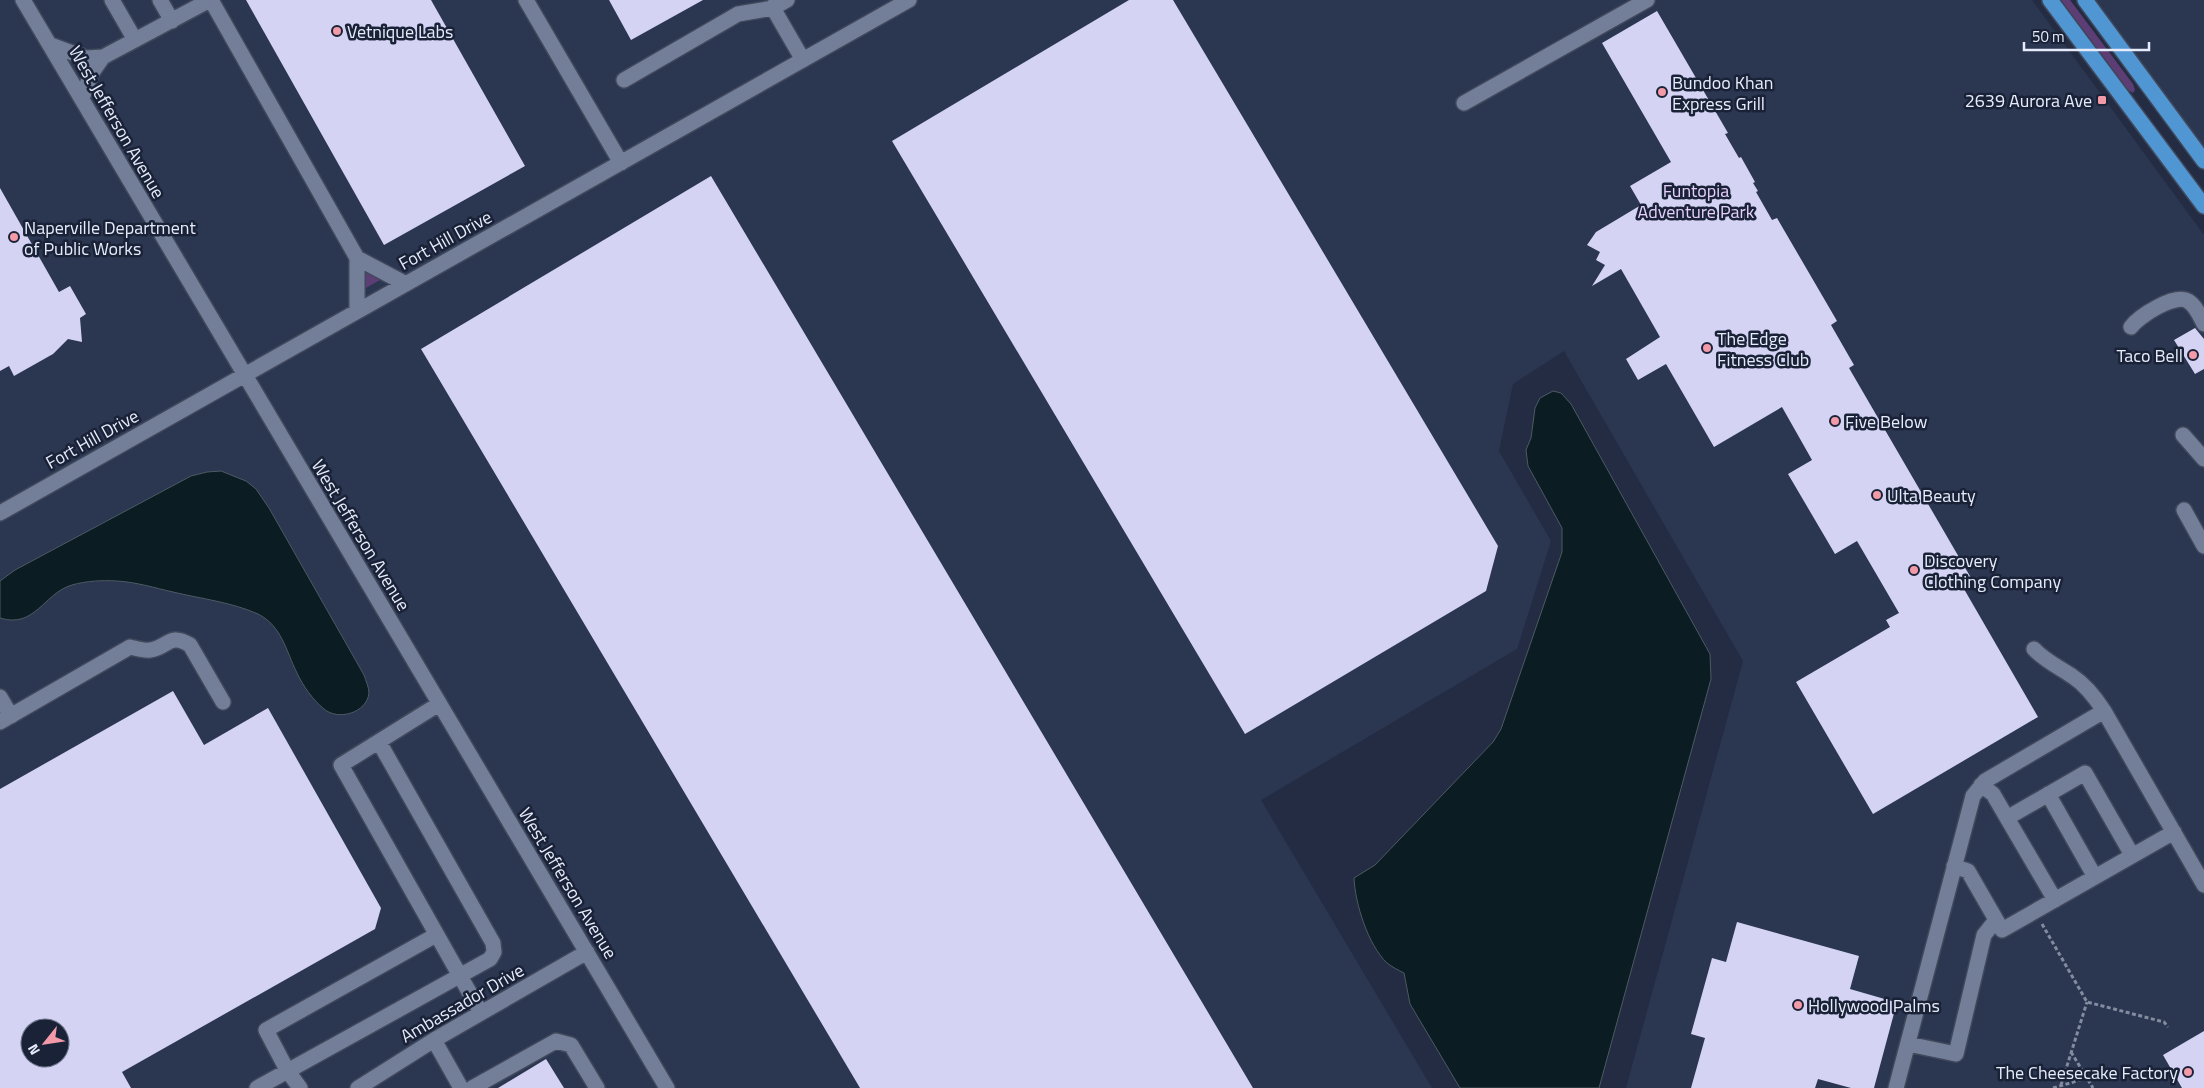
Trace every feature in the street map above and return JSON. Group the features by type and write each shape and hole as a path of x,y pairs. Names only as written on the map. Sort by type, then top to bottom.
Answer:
{"main road":[{"path":"2050,0 2204,206"},
{"path":"2084,0 2204,161"}],"street":[{"name":"West Jefferson Avenue","path":"23,0 587,952 663,1087"},
{"path":"112,0 135,40"},
{"path":"160,0 172,21"},
{"path":"50,45 86,58 103,57 211,0 357,258 357,311"},
{"path":"526,0 621,163"},
{"path":"624,80 738,14 787,0"},
{"name":"Fort Hill Drive","path":"0,513 909,0"},
{"path":"1464,103 1647,0"},
{"path":"775,4 803,60"},
{"path":"82,98 92,74 103,57"},
{"path":"357,258 406,284"},
{"path":"2131,327 2136,320 2169,301 2179,299 2187,300 2194,306 2204,324"},
{"path":"2183,436 2204,459"},
{"path":"2184,510 2204,546"},
{"path":"0,697 5,719 130,647 150,650 175,639 182,640 190,645 223,702"},
{"path":"2034,649 2042,658 2073,676 2092,693 2104,710 2204,885"},
{"path":"439,704 341,765 480,1013"},
{"path":"1896,1088 1973,796 1985,781 2104,710"},
{"path":"256,1088 459,976 490,958 494,952 493,943 379,742"},
{"path":"2007,818 2085,773 2132,855"},
{"path":"1981,785 1993,794 2054,900"},
{"path":"2048,794 2095,877"},
{"path":"1954,866 1968,871 2002,930 2174,832"},
{"path":"1908,1044 1956,1054 1984,935 1996,920"},
{"path":"300,1088 287,1070 266,1030 436,935"},
{"name":"Ambassador Drive","path":"358,1088 434,1040 587,952"},
{"path":"434,1040 463,1087 556,1040 571,1045 598,1088"}],"path":[{"path":"2039,919 2086,1002 2164,1022 2168,1027"},
{"path":"2061,1085 2086,1002"},
{"path":"2071,1051 2093,1088"},
{"path":"2053,1088 2087,1078"}],"shaded area":[{"path":"0,0 2032,0 2204,235 2204,1088 1626,1088 1743,661 1564,351 1513,384 1499,451 1551,541 1517,649 1261,800 1432,1088 0,1088"},
{"path":"2061,0 2070,0 2133,84 2135,90 2133,93 2128,90"},
{"path":"2095,0 2204,0 2204,147"},
{"path":"365,268 382,279 364,289"},
{"path":"1553,391 1561,393 1571,404 1710,654 1711,679 1599,1088 1460,1088 1410,1004 1404,973 1387,963 1368,935 1357,899 1354,878 1375,865 1493,742 1501,729 1562,552 1562,528 1528,466 1526,450 1531,438 1535,408 1540,398"},
{"path":"221,471 246,481 256,489 269,508 364,675 369,693 367,700 358,710 351,713 337,714 330,713 324,709 302,683 273,625 258,614 227,604 131,583 94,581 62,589 31,615 22,619 0,618 0,581 15,570 191,476"}],"building":[{"path":"246,0 431,0 525,166 384,245"},
{"path":"609,0 703,0 631,40"},
{"path":"1129,0 1173,0 1498,546 1486,591 1245,734 892,141"},
{"path":"1657,11 1728,133 1725,134 1755,182 1753,183 1758,191 1756,192 1772,220 1777,218 1837,321 1831,325 1854,365 1849,368 1974,583 1964,589 2038,717 1873,814 1796,682 1890,627 1886,620 1899,613 1857,541 1835,554 1788,474 1812,460 1782,407 1714,447 1666,364 1638,380 1626,359 1660,337 1621,269 1592,286 1605,265 1596,260 1600,252 1587,245 1596,232 1641,205 1630,186 1671,162 1602,43"},
{"path":"711,176 1253,1088 860,1088 421,349"},
{"name":"Naperville Department of Public Works","path":"0,188 59,292 70,286 86,314 80,318 82,342 68,339 53,354 14,376 9,366 0,371"},
{"name":"Taco Bell","path":"2195,328 2204,339 2204,369 2195,374 2174,340"},
{"path":"173,691 204,745 268,708 381,908 375,929 122,1072 131,1088 0,1088 0,789"},
{"name":"Hollywood Palms","path":"1737,922 1859,956 1850,989 1895,1002 1896,1006 1874,1088 1851,1088 1818,1079 1815,1088 1691,1088 1705,1038 1691,1034 1712,958 1726,962"},
{"name":"The Cheesecake Factory","path":"2204,1031 2204,1088 2182,1088 2163,1055"},
{"path":"546,1059 564,1088 498,1088"}],"place":[{"name":"Vetnique Labs","path":"337,31"},
{"name":"Bundoo Khan Express Grill","path":"1662,92"},
{"name":"2639 Aurora Ave","path":"2102,100"},
{"name":"Naperville Department of Public Works","path":"14,237"},
{"name":"The Edge Fitness Club","path":"1707,348"},
{"name":"Taco Bell","path":"2193,355"},
{"name":"Five Below","path":"1835,421"},
{"name":"Ulta Beauty","path":"1877,495"},
{"name":"Discovery Clothing Company","path":"1914,570"},
{"name":"Hollywood Palms","path":"1798,1005"},
{"name":"The Cheesecake Factory","path":"2188,1072"}],"park label":[{"name":"Funtopia Adventure Park","path":"1696,200"}]}
